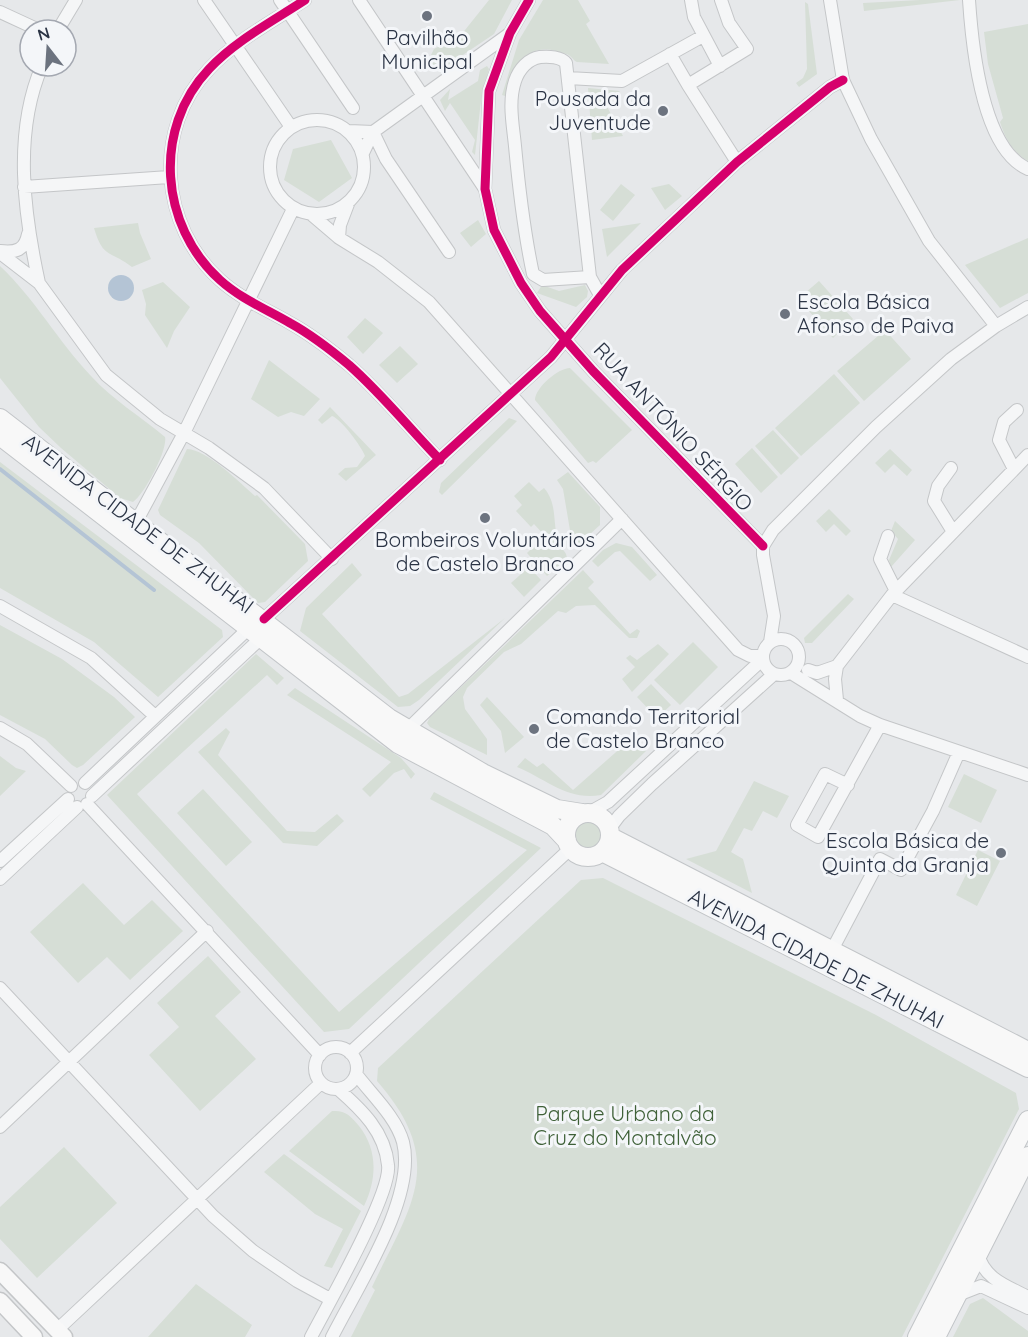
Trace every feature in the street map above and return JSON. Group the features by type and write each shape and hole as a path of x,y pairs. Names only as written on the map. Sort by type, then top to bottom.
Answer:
{"main road":[{"name":"AVENIDA CIDADE DE ZHUHAI","path":"0,418 135,524 264,619 407,730 466,764 547,804 586,813"},
{"name":"AVENIDA CIDADE DE ZHUHAI","path":"0,436 398,744 553,825 569,845"},
{"path":"586,813 603,817 608,839 589,857 576,853 569,845 567,827 570,821 586,813"},
{"name":"AVENIDA CIDADE DE ZHUHAI","path":"608,839 832,950 1028,1051"},
{"name":"AVENIDA CIDADE DE ZHUHAI","path":"608,839 1028,1068"},
{"path":"917,1337 1028,1120"},
{"path":"936,1337 1028,1156"},
{"path":"0,1271 60,1334"},
{"path":"0,1301 34,1337"}],"street":[{"path":"65,18 76,0"},
{"path":"204,0 291,127"},
{"path":"280,0 353,108"},
{"path":"304,0 235,47 207,70 190,93 173,133 169,177 174,203 194,248 221,280 248,300 292,324 349,366 440,460"},
{"path":"359,0 485,189"},
{"name":"RUA ANTÓNIO SÉRGIO","path":"529,0 510,33 489,91 485,189 494,230 521,283 564,338 763,546"},
{"path":"691,0 694,17 720,66"},
{"path":"688,85 747,49 729,23 721,0"},
{"path":"830,0 843,80 902,197 929,241 996,326"},
{"path":"969,0 972,42 994,128 1000,144 1014,160 1028,169"},
{"path":"0,12 18,20"},
{"path":"363,153 373,132 510,33"},
{"path":"568,78 622,81 703,36"},
{"path":"670,54 737,162"},
{"path":"590,277 543,280 533,274 511,112 514,83 528,62 550,57 564,60 568,78 590,277 600,295"},
{"path":"39,78 28,119 24,187 28,232 39,283"},
{"path":"264,619 551,357 564,338 622,270 737,162 830,87 843,80"},
{"path":"373,132 349,131 332,123 314,120 291,127 279,138 272,153 269,169 273,184 281,198 293,209 312,215 339,238 378,262 429,302 736,647 755,657 782,638 790,641"},
{"path":"339,238 340,225 348,204 357,193 363,180 365,166 363,153 349,131"},
{"path":"373,132 386,159 449,252"},
{"path":"24,187 169,177"},
{"path":"312,215 337,210 348,204"},
{"path":"135,524 184,433 293,209"},
{"path":"0,252 11,253 26,244 28,232"},
{"path":"0,252 39,283 106,375 132,399 264,488 332,559"},
{"path":"1028,307 996,326 951,359 876,427 785,517 763,546 774,616 766,650 768,670 774,674 791,673 819,688 860,716 880,725 1028,775"},
{"path":"1014,469 999,440 1004,422 1017,410"},
{"path":"808,670 826,671 837,666 894,593 952,530 1028,455"},
{"path":"951,468 938,486 934,501 952,530"},
{"path":"407,730 622,519"},
{"path":"888,536 880,560 894,593 1028,657"},
{"path":"0,606 91,658 155,716"},
{"path":"774,616 790,641 797,647 800,658 819,688"},
{"path":"85,783 155,716 254,634"},
{"path":"0,879 254,634"},
{"path":"736,647 741,678"},
{"path":"586,813 608,802 741,678 766,650"},
{"path":"791,673 800,658"},
{"path":"837,666 835,679 837,700"},
{"path":"608,839 618,816 774,674"},
{"path":"848,785 825,774 797,825 818,837 848,785 880,725"},
{"path":"0,729 27,744 71,786 81,801 207,931 320,1055"},
{"path":"832,950 880,859 901,870 933,811 959,752"},
{"path":"0,861 81,801 91,788 85,783 77,782 71,786"},
{"path":"350,1053 569,845"},
{"path":"0,1127 207,931"},
{"path":"0,988 197,1200 253,1251 297,1281 330,1299"},
{"path":"311,1337 384,1194 389,1166 382,1142 371,1121 338,1089 321,1083 315,1068 320,1055 332,1048 350,1053 357,1063 357,1074 350,1084 338,1089"},
{"path":"332,1337 397,1210 406,1173 402,1141 389,1117 357,1074"},
{"path":"60,1334 321,1083"},
{"path":"978,1254 989,1276 1028,1297"},
{"path":"957,1296 981,1286 1028,1308"}],"green space":[{"path":"489,0 512,0 494,34 442,69 434,69 430,57 434,49 461,35"},
{"path":"543,0 578,0 590,21 586,24 609,64 577,62 569,55 556,51 536,51 521,60 512,77 508,97 502,95 519,40"},
{"path":"960,0 864,11 863,3"},
{"path":"805,2 808,4 817,74 799,87 796,83 803,78 807,69"},
{"path":"1028,24 1028,161 1014,149 1002,128 1000,122 1003,118 988,64 984,32"},
{"path":"487,66 489,69 481,100 475,155 472,152 475,140 450,103 445,111 440,100 450,89 448,100 478,81 480,70"},
{"path":"588,88 620,91 605,103 623,136 592,140"},
{"path":"331,140 352,178 319,202 284,180 293,149"},
{"path":"621,184 635,195 613,221 600,210"},
{"path":"669,184 682,196 665,210 651,188"},
{"path":"478,220 486,234 471,247 460,233"},
{"path":"138,223 151,259 132,267 104,249 94,228"},
{"path":"641,223 607,257 602,229"},
{"path":"1028,238 1028,293 1000,308 965,265"},
{"path":"0,266 24,292 99,385 165,437 163,452 154,472 143,491 133,502 120,498 61,448 39,427 0,378"},
{"path":"819,281 853,319 833,338 798,299"},
{"path":"163,282 190,307 174,331 167,348 145,315 146,304 142,290"},
{"path":"542,285 559,291 585,285 588,291 587,297 576,307 537,293"},
{"path":"365,318 383,333 363,354 347,337"},
{"path":"885,330 911,359 864,401 837,371"},
{"path":"400,346 418,364 397,383 379,365"},
{"path":"269,360 320,399 304,416 291,412 278,417 251,399"},
{"path":"570,368 632,430 596,463 593,461 588,463 535,400 539,390 548,380 559,371"},
{"path":"834,374 860,403 801,456 775,428"},
{"path":"330,407 376,455 346,481 338,474 345,468 357,467 365,456 351,434 336,418 332,416 322,424 318,420"},
{"path":"509,418 517,421 442,495 439,492 441,483"},
{"path":"773,430 799,458 781,475 755,446"},
{"path":"752,448 778,477 761,493 735,464"},
{"path":"187,449 214,461 255,496 257,495 305,544 308,561 265,602 258,603 199,543 160,515 158,510"},
{"path":"890,449 912,470 907,476 894,464 885,473 875,463"},
{"path":"0,462 222,630 223,637 158,697 94,642 0,588"},
{"path":"568,472 600,507 600,525 577,546 572,542 563,489 557,480"},
{"path":"529,482 539,492 544,488 552,501 557,538 567,558 547,576 527,553 545,536 534,524 531,527 516,511 522,505 514,496"},
{"path":"829,509 851,531 846,536 834,524 826,532 816,521"},
{"path":"895,521 915,540 891,567 889,560 898,539 891,531"},
{"path":"616,543 632,547 657,575 650,581 620,551 615,552 598,567 592,561 603,550"},
{"path":"352,563 362,575 322,614 399,697 408,694 505,618 419,700 410,706 398,707 300,631 306,608"},
{"path":"529,567 541,580 524,597 511,583"},
{"path":"583,570 594,582 588,588 630,634 637,629 640,631 637,638 629,638 595,605 576,606 566,613 558,611 521,644 504,652 467,688 463,697 465,709 487,739 487,755 430,727 427,723 430,717"},
{"path":"848,594 854,599 812,643 805,643 804,638"},
{"path":"0,625 62,659 114,697 135,717 83,765 77,768 72,765 45,739 0,715"},
{"path":"693,642 718,667 680,705 654,680"},
{"path":"658,644 669,654 632,692 622,679 635,667 626,658 630,655 637,660"},
{"path":"256,654 284,678 277,685 267,675 137,794 339,1012 527,850 430,799 434,792 541,848 349,1029 324,1032 107,795"},
{"path":"651,684 671,705 657,718 637,697"},
{"path":"295,688 401,758 415,774 411,779 404,769 394,773 370,797 362,789 391,762 287,695"},
{"path":"487,697 524,737 505,753 501,731 480,705"},
{"path":"226,728 230,732 218,755 287,831 315,832 337,814 344,821 317,846 283,843 198,752"},
{"path":"632,738 646,751 601,795 578,795 568,792 517,767 525,758 537,767 543,763 573,790"},
{"path":"0,756 16,768 26,771 0,796"},
{"path":"964,774 997,790 981,823 948,807"},
{"path":"754,781 789,796 777,818 763,811 752,831 744,828 731,852 743,859 752,893 686,859 716,851"},
{"path":"203,789 252,842 226,866 177,813"},
{"path":"587,819 598,823 602,834 598,845 587,849 576,845 572,834 576,823"},
{"path":"978,850 1000,861 977,906 956,895"},
{"name":"Parque Urbano da Cruz do Montalvão","path":"603,878 876,1015 1016,1093 1019,1109 902,1337 351,1337 375,1290 372,1287 399,1232 416,1184 417,1160 412,1136 399,1110 377,1081 378,1068 581,880"},
{"path":"83,883 124,925 152,900 183,931 130,980 107,957 78,983 30,932"},
{"path":"208,956 241,992 215,1016 256,1059 200,1111 149,1055 179,1027 157,1003"},
{"path":"332,1111 344,1112 350,1116 370,1145 374,1165 371,1185 364,1206 289,1151"},
{"path":"64,1147 117,1203 37,1278 0,1239 0,1207"},
{"path":"284,1154 361,1211 332,1268 324,1266 343,1229 315,1214 264,1172"},
{"path":"196,1284 252,1325 245,1337 148,1337"},
{"path":"983,1298 1028,1331 1028,1337 953,1337 970,1304"}],"water":[{"path":"121,275 130,279 134,288 130,297 121,301 112,297 108,288 112,279"}],"waterway":[{"path":"0,469 154,590"}],"cycle path":[{"path":"305,0 230,49 209,69 191,93 178,120 172,148 171,177 175,205 185,233 200,258 220,280 245,298 305,332 342,359 372,387 440,460"},
{"path":"529,0 510,33 489,91 485,189 494,230 521,283 540,311 593,371 763,546"},
{"path":"264,619 551,357 622,270 737,162 830,87 843,80"}],"place":[{"name":"Pavilhão Municipal","path":"427,16"},
{"name":"Pousada da Juventude","path":"663,111"},
{"name":"Escola Básica Afonso de Paiva","path":"785,314"},
{"name":"Bombeiros Voluntários de Castelo Branco","path":"485,518"},
{"name":"Comando Territorial de Castelo Branco","path":"534,729"},
{"name":"Escola Básica de Quinta da Granja","path":"1001,853"}]}
